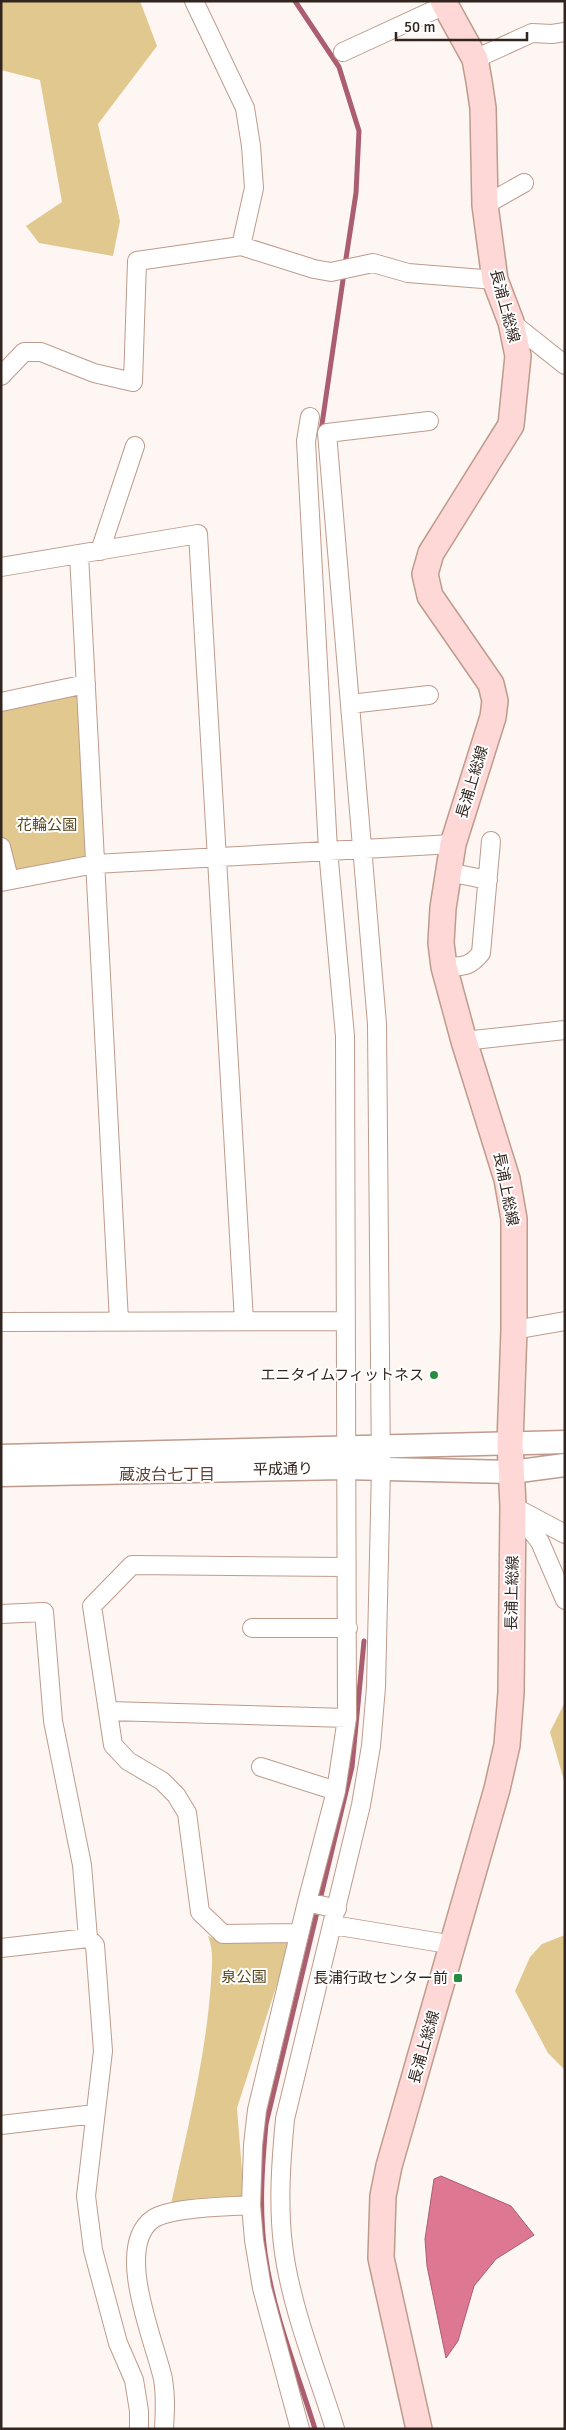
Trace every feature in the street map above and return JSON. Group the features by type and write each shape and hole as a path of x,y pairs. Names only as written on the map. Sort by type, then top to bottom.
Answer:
{"main road":[{"name":"長浦上総線","path":"419,2429 381,2258 384,2196 389,2166 454,1945 497,1789 507,1745 511,1692 514,1506 510,1442 514,1330 514,1219 504,1171 464,1041 444,967 441,943 443,908 453,844 493,717 495,701 491,684 442,616 430,596 425,574 431,553 511,425 518,356 511,322 495,280 485,205 483,108 474,59 444,3"}],"street":[{"path":"194,1 245,108 252,146 254,188 241,246"},
{"path":"343,52 444,3"},
{"path":"474,59 532,33 552,34 565,32"},
{"path":"485,205 524,182"},
{"path":"1,376 24,352 40,352 94,373 133,382 137,261 241,246 314,269 331,272 372,263 408,273 495,280"},
{"path":"511,322 565,365"},
{"path":"300,2429 262,2288 251,2205 253,2145 257,2110 299,1933 336,1791 347,1718 345,1036 328,850 306,441 310,417"},
{"path":"334,2429 290,2286 283,2246 281,2207 281,2164 285,2119 361,1804 371,1746 376,1687 380,1458 377,1024 327,433 429,421"},
{"path":"100,551 134,446"},
{"path":"1,568 198,534 244,1322"},
{"path":"79,554 119,1321"},
{"path":"1,702 86,684"},
{"path":"350,704 429,695"},
{"path":"444,967 466,966 474,962 481,953 492,841"},
{"path":"1,847 5,881 95,864 453,844"},
{"path":"448,872 488,880"},
{"path":"464,1041 565,1030"},
{"path":"514,1330 565,1321"},
{"path":"1,1322 345,1322"},
{"name":"平成通り","path":"380,1458 510,1442 565,1442"},
{"name":"平成通り","path":"1,1456 380,1458 512,1472 565,1465"},
{"name":"平成通り","path":"1,1475 345,1458"},
{"path":"514,1506 565,1534"},
{"path":"514,1506 540,1542 565,1600"},
{"path":"299,1933 222,1934 200,1912 187,1813 176,1795 162,1782 119,1754 113,1745 92,1606 132,1565 346,1566"},
{"path":"1,1614 44,1612 52,1721 82,1864 88,1938 95,1945 103,2051 86,2196 93,2250 118,2343 134,2380 139,2411 139,2429"},
{"path":"252,1628 348,1628"},
{"path":"109,1711 347,1718"},
{"path":"262,1767 336,1791"},
{"path":"307,1902 335,1917 454,1945"},
{"path":"1,1948 88,1938"},
{"path":"1,2125 95,2114"},
{"path":"164,2429 166,2410 163,2380 155,2349 142,2314 135,2256 143,2228 154,2219 174,2212 251,2205"}],"green space":[{"path":"1,1 140,1 157,46 98,124 120,221 113,256 39,243 26,226 62,202 40,80 1,70"},
{"name":"花輪公園","path":"86,684 95,864 9,879 1,847 1,702"},
{"path":"565,1702 565,1784 550,1732"},
{"path":"565,1935 565,2070 548,2053 515,1991 530,1957 542,1944"},
{"name":"泉公園","path":"208,1936 223,1942 283,1938 290,1944 237,2108 244,2196 171,2204 195,2094 209,2010 212,1953"}],"shaded area":[{"path":"441,2176 511,2206 534,2235 496,2259 474,2286 458,2341 446,2358 427,2266 425,2239 434,2179"}],"waterway":[{"path":"295,1 339,67 359,131 356,193 345,265"},
{"path":"321,431 344,273"},
{"path":"315,2429 286,2342 269,2275 262,2221 263,2156 266,2124 352,1767 364,1641"}],"place":[{"name":"エニタイムフィットネス","path":"434,1375"},
{"name":"長浦行政センター前","path":"458,1978"}],"district":[{"name":"蔵波台七丁目","path":"167,1474"}]}
